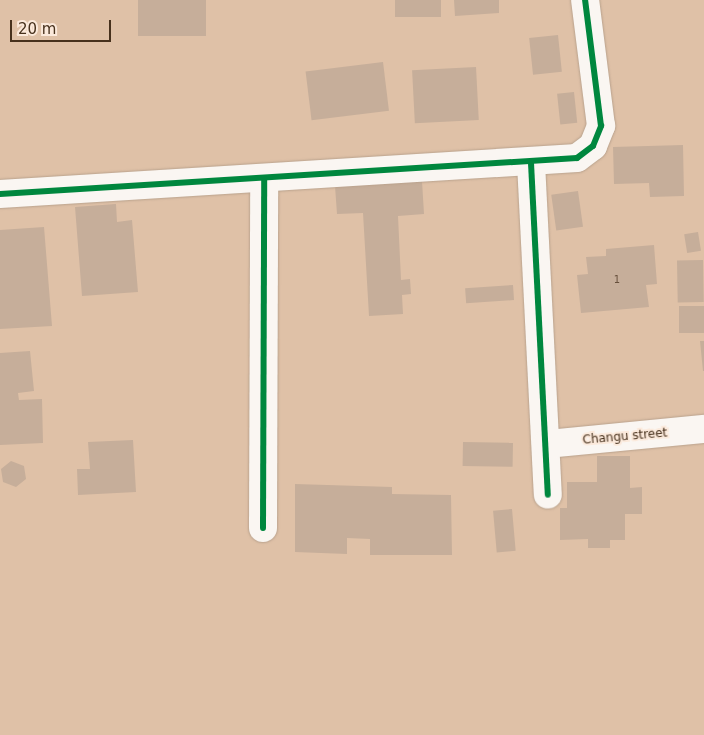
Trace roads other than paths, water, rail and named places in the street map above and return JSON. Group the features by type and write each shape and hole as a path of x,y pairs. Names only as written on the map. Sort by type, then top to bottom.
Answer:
{"street":[{"path":"0,194 577,158 593,146 601,126 585,0"},
{"path":"531,162 547,444 548,495"},
{"path":"263,528 264,178"},
{"name":"Changu street","path":"547,444 704,429"}]}
